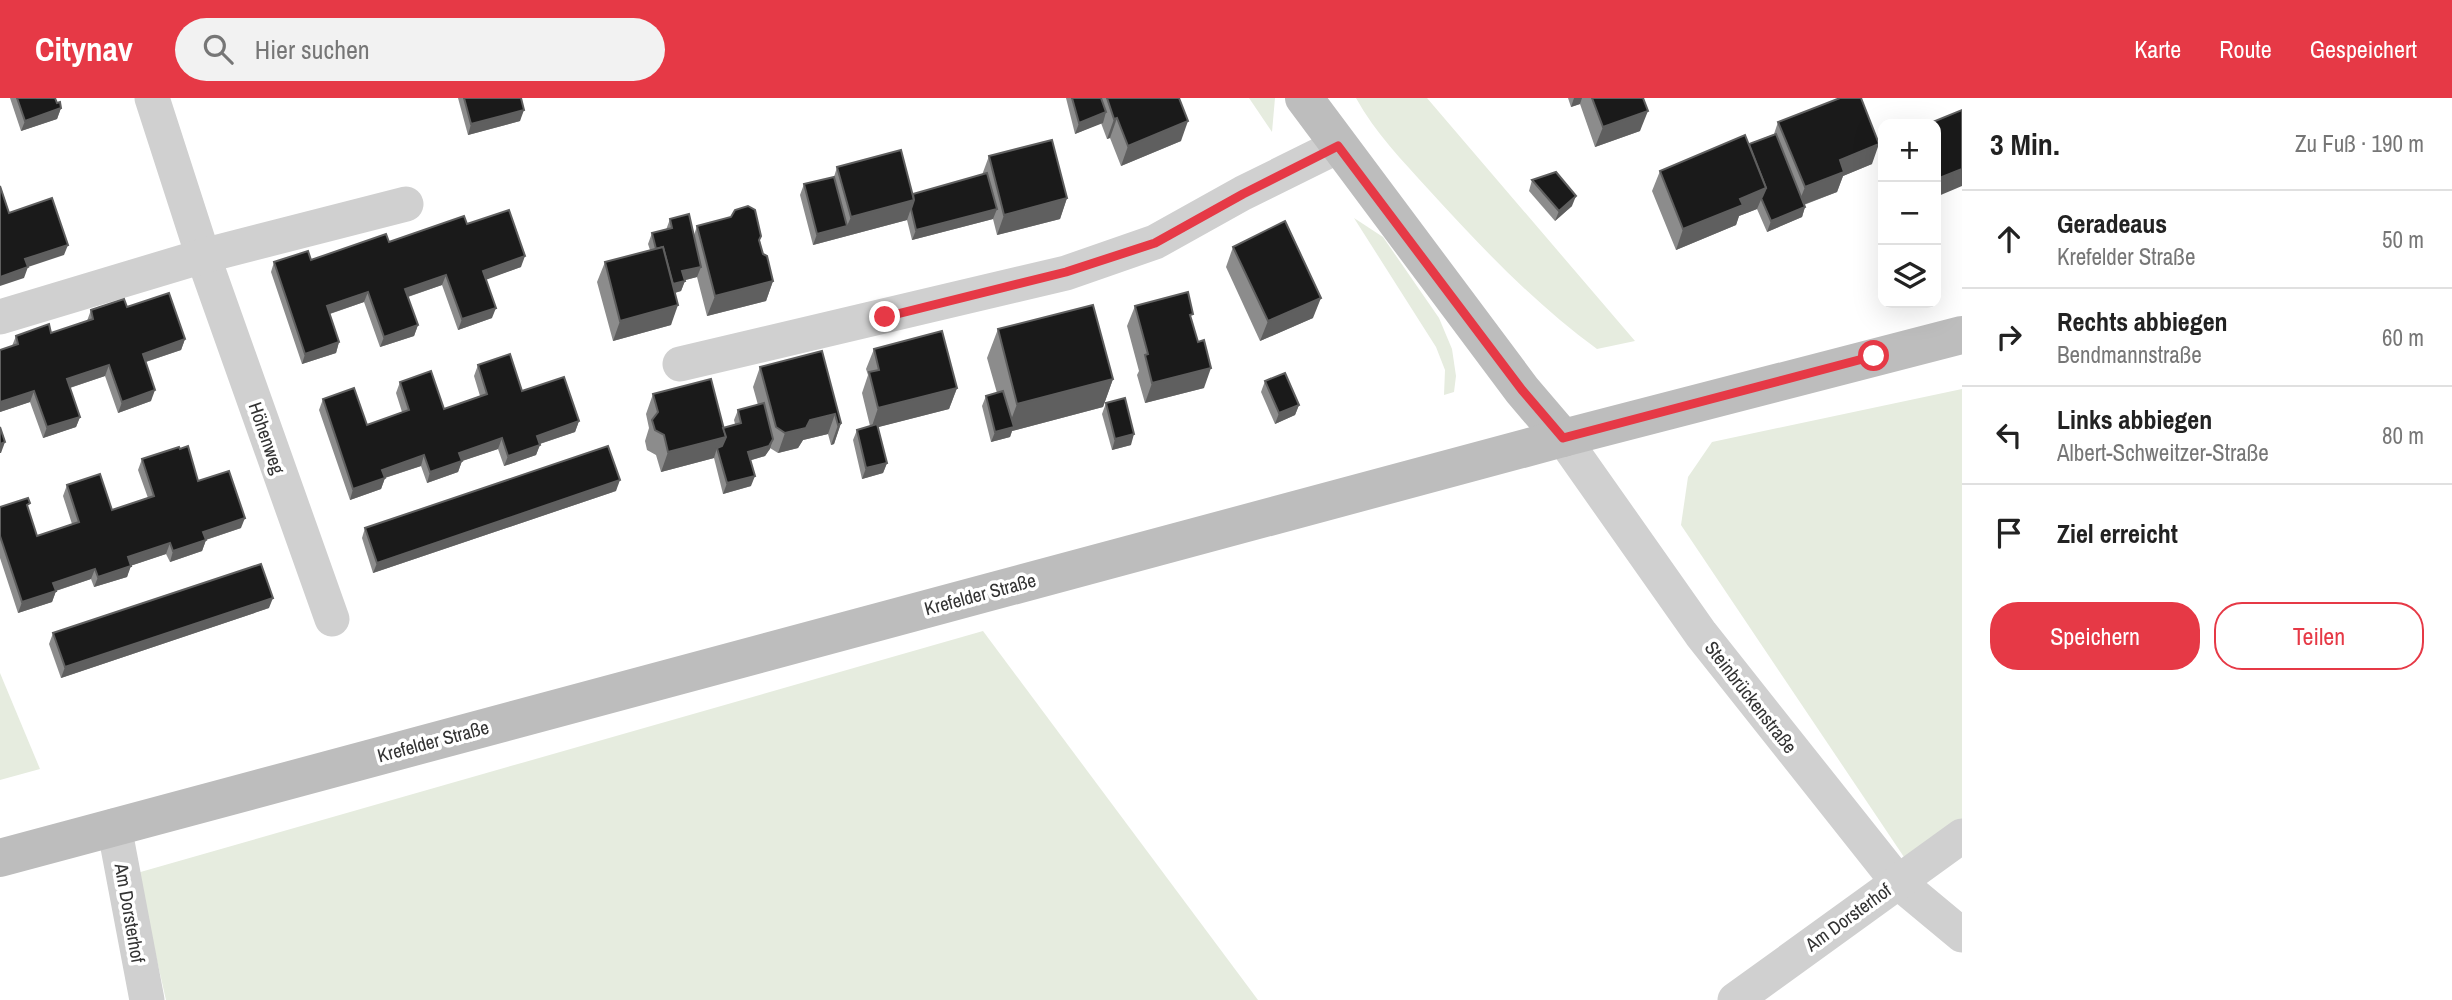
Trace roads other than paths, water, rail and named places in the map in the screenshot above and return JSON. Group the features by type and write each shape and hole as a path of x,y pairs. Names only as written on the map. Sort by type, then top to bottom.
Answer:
{"main road":[{"path":"1304,98 1522,390 1563,438"},
{"name":"Krefelder Straße","path":"0,858 1563,438 1962,335"}],"street":[{"name":"Höhenweg","path":"152,98 203,257 332,619"},
{"path":"680,365 1066,272 1155,243 1338,146"},
{"path":"0,317 203,257 406,204"},
{"name":"Steinbrückenstraße","path":"1563,438 1701,635 1897,881 1962,935"},
{"name":"Am Dorsterhof","path":"114,826 147,1000"},
{"name":"Am Dorsterhof","path":"1735,1000 1962,836"}]}
